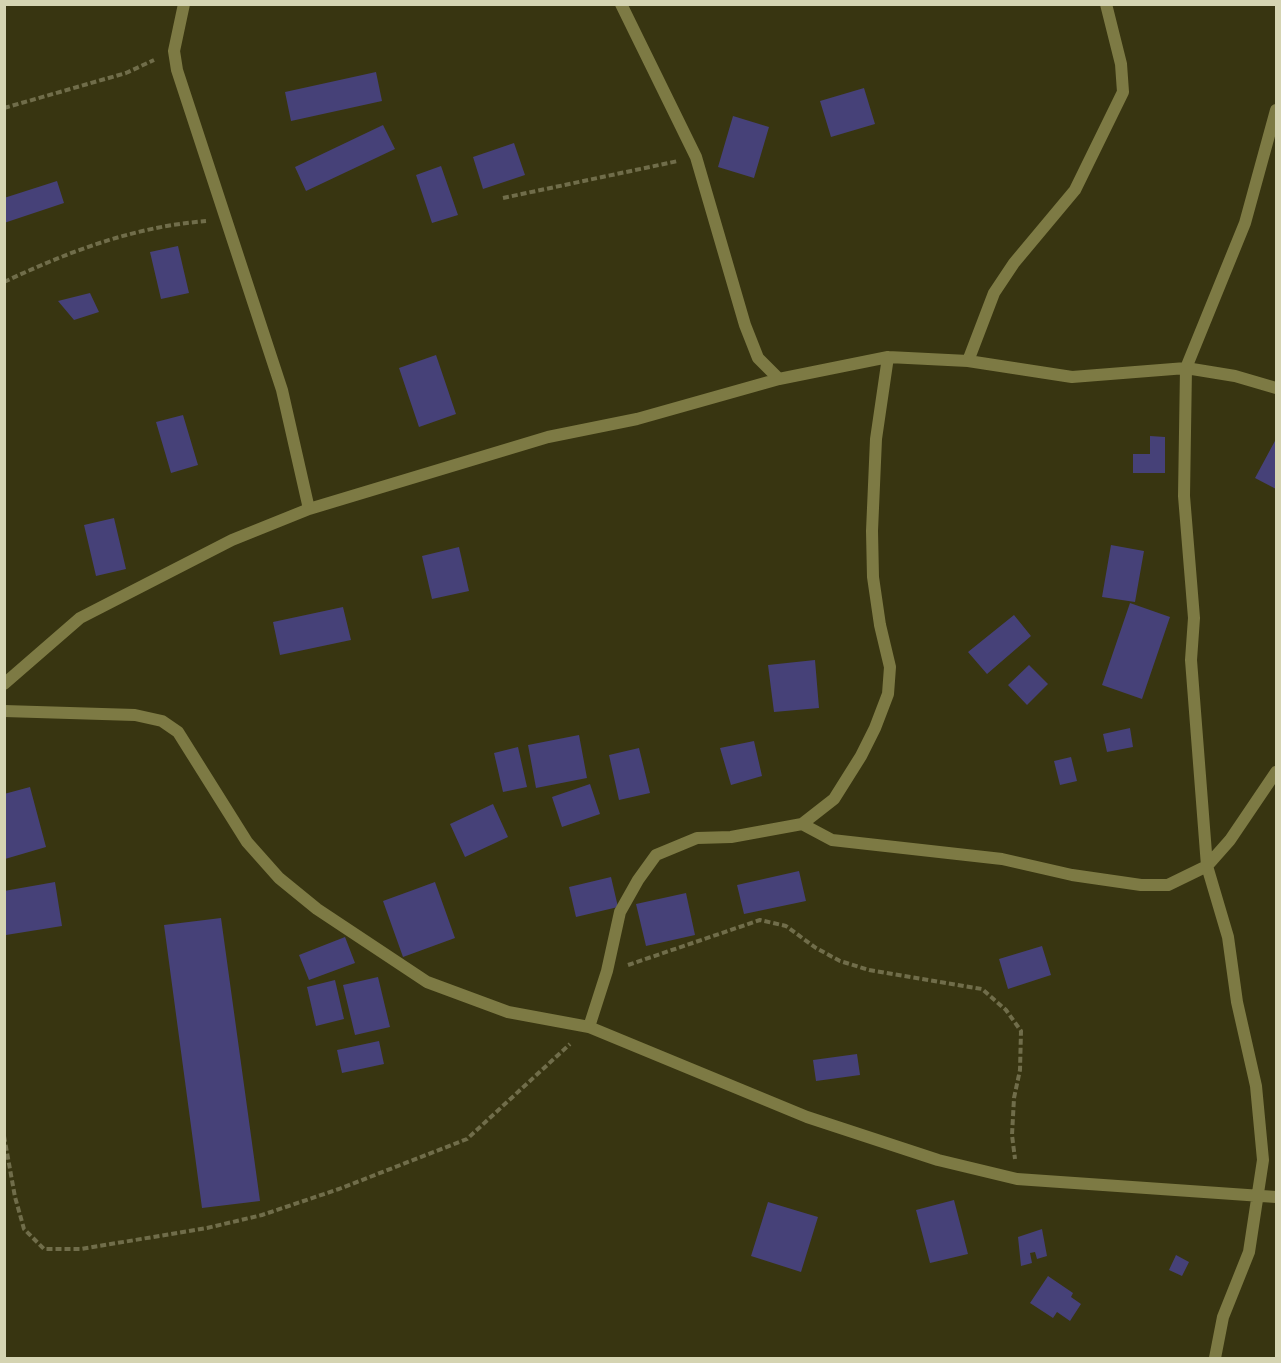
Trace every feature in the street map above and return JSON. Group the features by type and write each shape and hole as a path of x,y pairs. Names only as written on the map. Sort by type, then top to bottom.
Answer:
{"street":[{"path":"184,4 174,51 177,70 282,390 309,509"},
{"path":"621,4 696,157 745,325 758,358 779,379"},
{"path":"968,362 994,293 1014,263 1075,190 1123,92 1121,64 1106,4"},
{"path":"1215,1359 1223,1317 1249,1252 1263,1160 1256,1086 1237,1002 1228,937 1207,866 1191,660 1194,618 1184,496 1186,368 1245,223 1276,110"},
{"path":"589,1027 608,971 620,912 638,880 656,855 697,838 731,837 802,824 834,799 861,756 888,694 890,667 880,625 873,577 872,531 876,440 888,357"},
{"path":"4,684 80,618 201,555 309,509 548,438 637,419 779,379 888,357 968,362 1072,377 1186,368 1235,376 1276,388"},
{"path":"4,711 135,715 162,721 178,732 247,842 279,878 317,909 427,982 508,1012 589,1027 807,1117 938,1160 1017,1179 1276,1197"},
{"path":"802,824 832,840 1002,859 1072,875 1141,885 1168,885 1207,866 1230,840 1276,772"}],"path":[{"path":"4,108 126,73 174,51"},
{"path":"503,198 696,157"},
{"path":"4,282 71,252 127,233 164,225 226,220"},
{"path":"608,971 657,957 760,920 786,926 832,957 869,970 982,988 1006,1010 1021,1031 1020,1070 1014,1098 1012,1135 1017,1179"},
{"path":"4,1136 15,1197 24,1230 44,1249 81,1249 207,1228 262,1215 339,1189 466,1138 589,1027"}],"building":[{"path":"376,72 382,101 291,121 285,92"},
{"path":"864,88 875,124 831,137 820,101"},
{"path":"733,116 769,127 754,178 718,167"},
{"path":"383,125 395,149 306,191 295,167"},
{"path":"514,143 525,175 483,189 473,157"},
{"path":"441,166 458,215 432,223 416,175"},
{"path":"57,181 64,203 4,223 4,198"},
{"path":"178,246 189,293 161,299 150,252"},
{"path":"90,293 99,312 74,320 58,301"},
{"path":"436,355 456,414 419,427 399,368"},
{"path":"183,415 198,465 171,473 156,422"},
{"path":"1150,436 1165,437 1165,473 1133,473 1133,454 1150,454"},
{"path":"1276,439 1276,489 1255,478"},
{"path":"114,518 126,569 96,576 84,525"},
{"path":"1111,545 1144,551 1135,602 1102,597"},
{"path":"459,547 469,591 432,599 422,556"},
{"path":"1130,603 1170,617 1142,699 1102,685"},
{"path":"343,607 351,640 280,655 273,622"},
{"path":"1014,615 1031,636 987,674 968,652"},
{"path":"815,660 819,708 774,712 768,665"},
{"path":"1029,665 1048,684 1027,705 1008,685"},
{"path":"1130,728 1133,747 1107,752 1103,734"},
{"path":"579,735 587,778 536,788 528,745"},
{"path":"754,741 762,776 731,785 720,748"},
{"path":"518,747 527,787 503,792 494,753"},
{"path":"639,748 650,793 619,800 609,755"},
{"path":"1071,757 1077,781 1060,785 1054,761"},
{"path":"590,784 600,814 562,827 552,797"},
{"path":"30,787 46,847 5,859 4,794"},
{"path":"493,804 508,837 465,857 450,824"},
{"path":"799,871 806,901 744,914 737,885"},
{"path":"611,877 618,907 576,917 569,887"},
{"path":"55,882 62,926 6,935 4,891"},
{"path":"435,882 455,938 403,957 383,901"},
{"path":"686,893 695,935 646,946 636,904"},
{"path":"221,918 260,1201 202,1208 164,925"},
{"path":"345,937 355,963 309,980 299,955"},
{"path":"1042,946 1051,975 1008,989 999,959"},
{"path":"378,977 390,1027 355,1035 343,985"},
{"path":"335,980 344,1019 316,1026 307,987"},
{"path":"379,1041 384,1064 342,1073 337,1050"},
{"path":"857,1054 860,1075 816,1081 813,1060"},
{"path":"954,1200 968,1254 930,1263 916,1210"},
{"path":"768,1202 818,1217 801,1272 751,1256"},
{"path":"1042,1229 1047,1256 1037,1259 1035,1252 1030,1253 1032,1263 1021,1266 1018,1237"},
{"path":"1176,1255 1189,1262 1182,1276 1169,1270"},
{"path":"1048,1276 1073,1293 1071,1297 1081,1304 1070,1321 1057,1312 1053,1318 1030,1303"}]}
